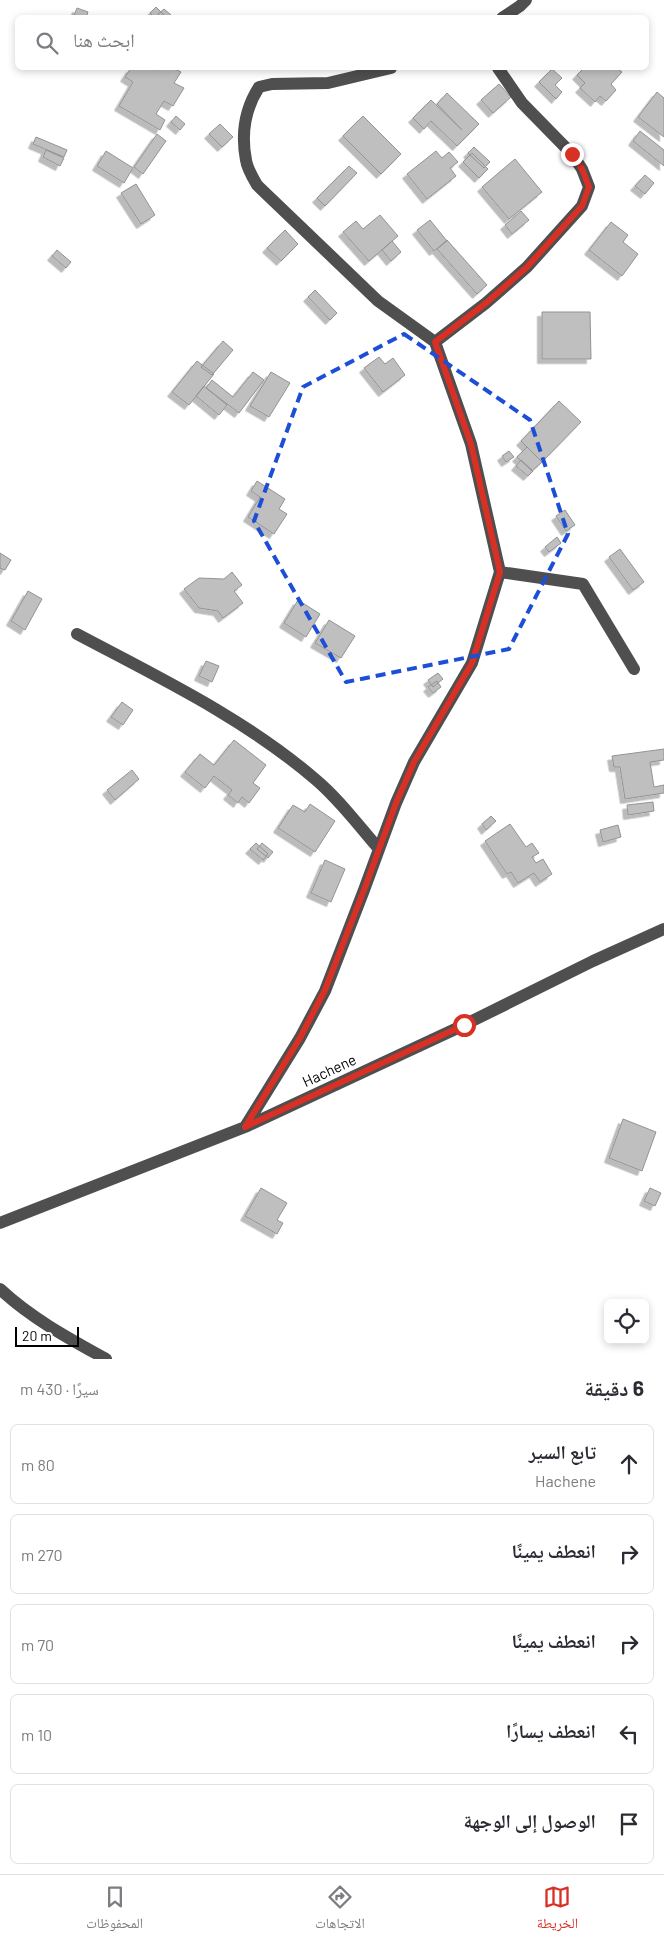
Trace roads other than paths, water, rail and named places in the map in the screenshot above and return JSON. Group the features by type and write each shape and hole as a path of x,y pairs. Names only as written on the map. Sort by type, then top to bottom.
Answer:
{"street":[{"path":"506,15 526,0"},
{"path":"245,1127 300,1038 325,990 396,803 414,762 472,663 500,572 471,444 435,342 378,301 257,185 246,162 244,128 249,103 258,87 272,84 328,83 383,70"},
{"path":"435,342 486,303 527,267 582,206 589,187 582,169 572,154 522,102 499,70"},
{"path":"500,572 583,584 634,669"},
{"path":"77,634 212,706 277,750 327,790 379,849"},
{"name":"Hachene","path":"0,1222 245,1127 664,929"},
{"path":"0,1289 44,1324 106,1359"}]}
